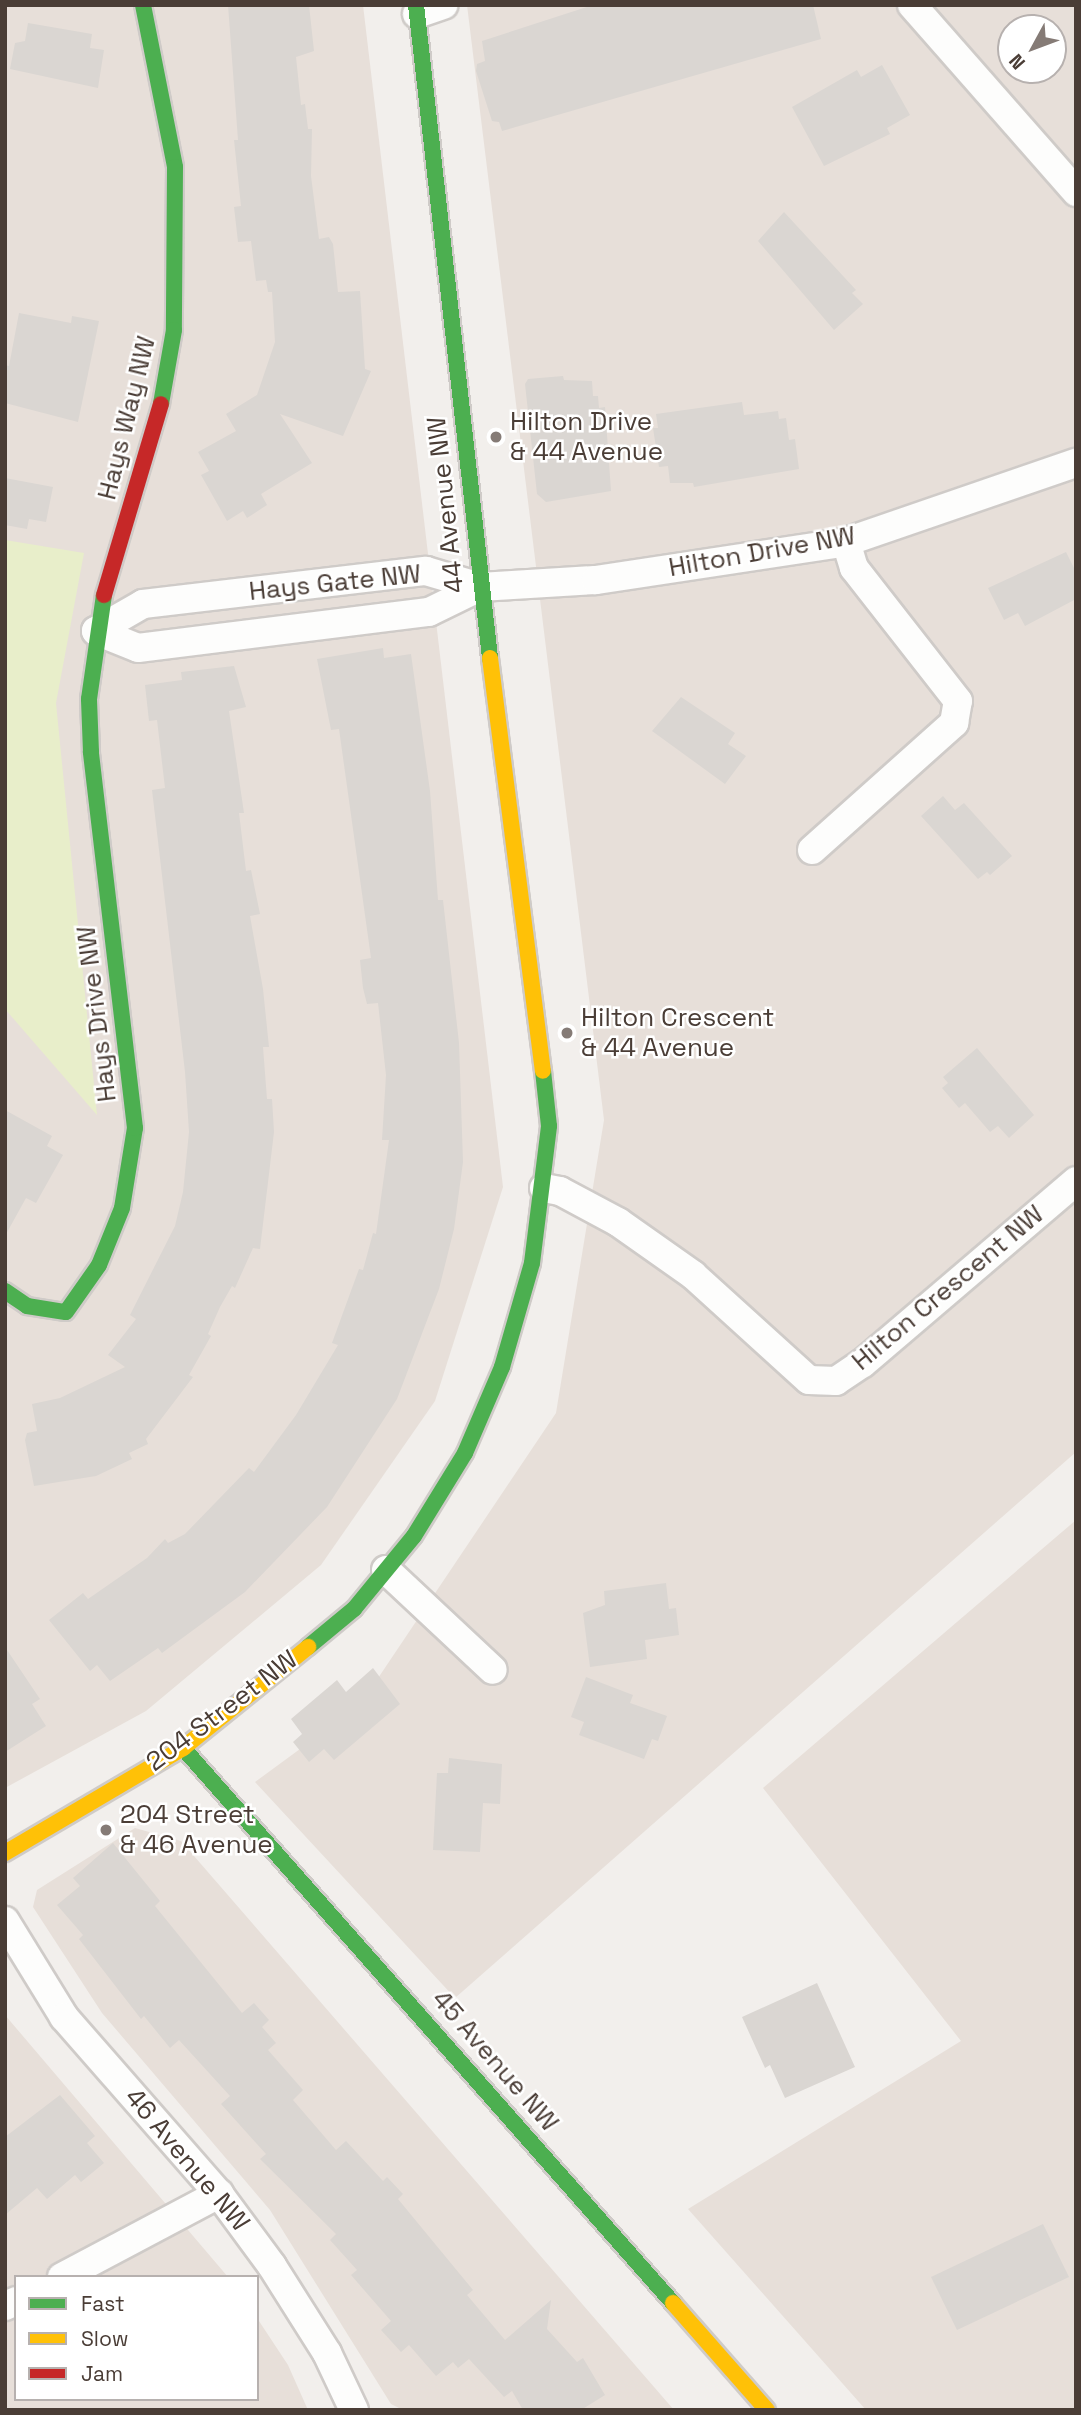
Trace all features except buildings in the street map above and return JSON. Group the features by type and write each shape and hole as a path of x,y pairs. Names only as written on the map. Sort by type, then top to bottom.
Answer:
{"street":[{"name":"Hays Way NW","path":"96,631 105,584 160,409 174,330 175,167 143,5"},
{"path":"912,5 1076,192"},
{"name":"44 Avenue NW","path":"426,8 480,587 536,997"},
{"name":"Hilton Drive NW","path":"480,587 596,580 846,542 1076,463"},
{"path":"813,850 954,723 958,701 854,568 846,542"},
{"name":"Hays Gate NW","path":"96,631 143,604 413,572 426,571 480,587"},
{"name":"Hays Gate NW","path":"96,631 138,648 429,612 480,587"},
{"name":"Hays Drive NW","path":"5,1291 27,1306 66,1312 99,1265 122,1208 135,1128 91,752 89,699 96,631"},
{"name":"204 Street NW","path":"5,1853 183,1748 354,1609 414,1536 465,1453 502,1367 533,1263 544,1188 549,1126 536,997"},
{"name":"Hilton Crescent NW","path":"544,1188 560,1191 618,1222 693,1275 809,1380 836,1381 1076,1181"},
{"path":"386,1570 493,1670"},
{"name":"45 Avenue NW","path":"183,1748 767,2410"},
{"name":"46 Avenue NW","path":"5,1921 64,2017 219,2194 307,2319 354,2410"},
{"path":"66,2275 219,2194"}],"shaded area":[{"path":"5,5 363,5 503,1187 435,1401 321,1565 146,1711 5,1788"},
{"path":"467,5 1076,5 1076,1452 455,1998 255,1782 360,1705 556,1413 604,1120"},
{"path":"1076,1520 1076,2410 866,2410 688,2209 961,2041 763,1788"},
{"path":"135,1828 181,1841 674,2410 403,2410 391,2404 270,2210 102,2013 33,1907 37,1890"},
{"path":"5,2015 226,2275 14,2275 14,2401 259,2401 259,2321 288,2365 308,2410 5,2410"}],"green space":[{"path":"5,540 84,553 56,703 97,1115 5,1009"}],"traffic: fast":[{"path":"143,5 175,167 174,330 161,404"},
{"path":"416,5 490,658"},
{"path":"5,1291 27,1306 66,1312 99,1265 122,1208 135,1128 91,752 89,699 104,595"},
{"path":"308,1647 354,1609 414,1536 465,1453 502,1367 532,1263 549,1126 543,1071"},
{"path":"183,1748 673,2303"}],"traffic: slow":[{"path":"490,658 543,1071"},
{"path":"5,1853 183,1748 308,1647"},
{"path":"673,2303 767,2410"}],"traffic: jam":[{"path":"104,595 161,404"}],"place":[{"name":"Hilton Drive & 44 Avenue","path":"496,437"},
{"name":"Hilton Crescent & 44 Avenue","path":"567,1033"},
{"name":"204 Street & 46 Avenue","path":"106,1830"}]}
